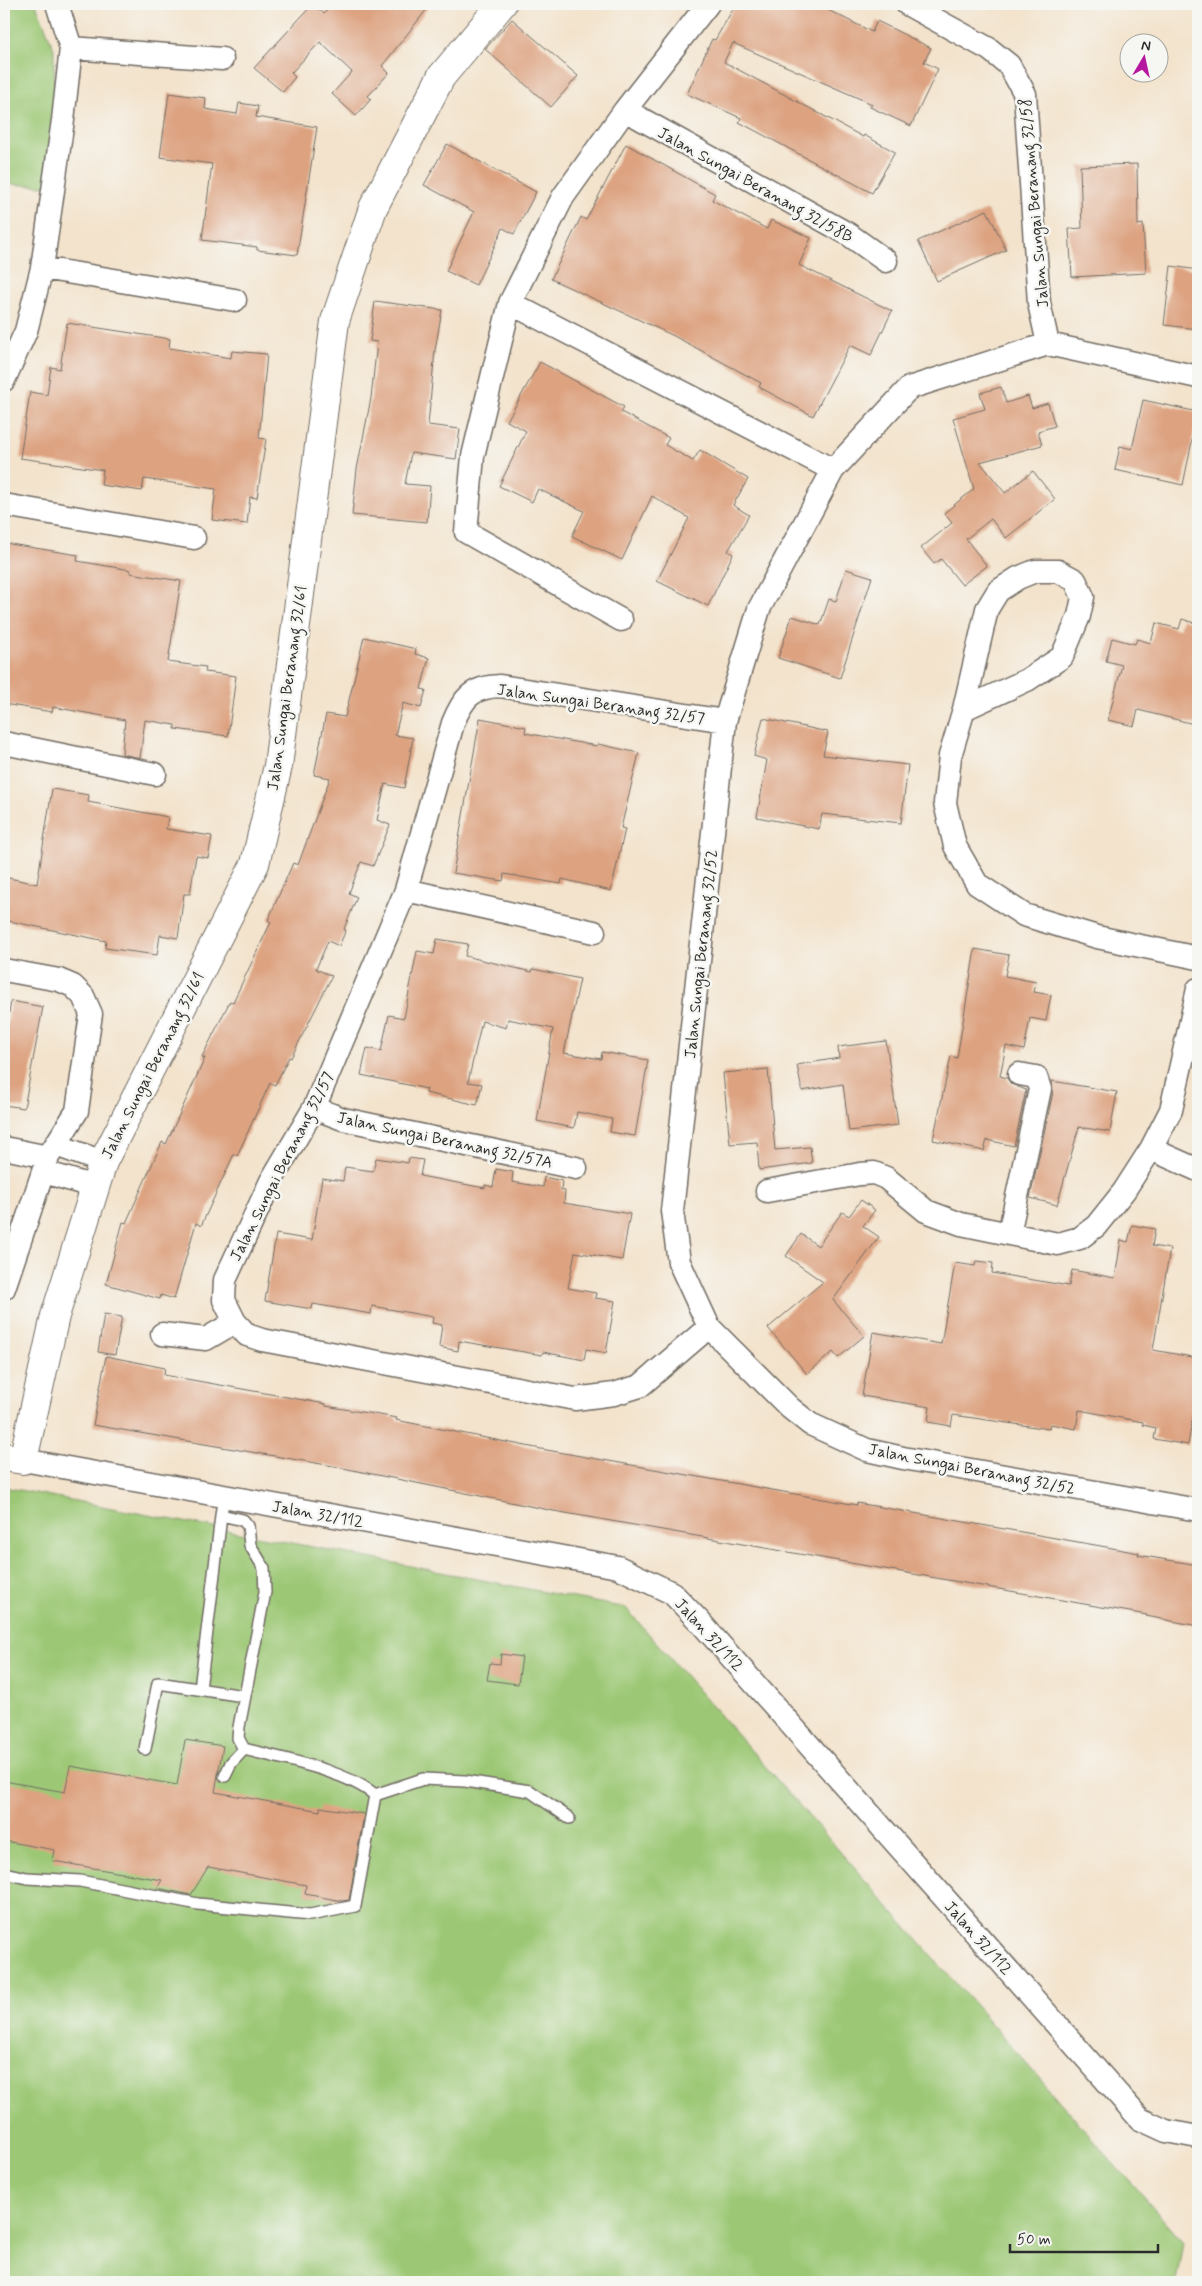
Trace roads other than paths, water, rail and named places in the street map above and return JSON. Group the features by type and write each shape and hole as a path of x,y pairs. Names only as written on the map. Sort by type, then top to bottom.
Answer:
{"street":[{"path":"4,380 26,331 42,268 71,48 57,4"},
{"name":"Jalan Sungai Beranang 32/61","path":"13,1459 99,1174 255,864 278,766 334,321 373,208 441,77 502,4"},
{"path":"621,620 466,532 473,456 510,303 563,197 625,110 708,4"},
{"name":"Jalan Sungai Beranang 32/58","path":"907,4 989,49 1009,65 1026,94 1039,303 1048,344"},
{"path":"71,48 222,59"},
{"name":"Jalan Sungai Beranang 32/58B","path":"625,110 848,234 886,261"},
{"path":"42,268 235,300"},
{"path":"510,303 833,470"},
{"name":"Jalan Sungai Beranang 32/52","path":"1198,377 1048,344 909,388 833,470 759,609 725,721 672,1211 679,1262 709,1327 790,1408 810,1424 867,1450 903,1458 1198,1510"},
{"path":"4,505 194,538"},
{"path":"964,709 1027,680 1062,658 1079,616 1083,596 1075,580 1058,571 1035,571 1018,578 998,591 987,609 964,709 950,756 945,803 955,846 977,884 1024,915 1097,937 1198,958"},
{"name":"Jalan Sungai Beranang 32/57","path":"709,1327 640,1386 614,1394 575,1399 262,1340 247,1334 235,1322 224,1300 225,1280 271,1181 314,1108 406,890 453,723 459,708 468,696 484,687 500,686 725,721"},
{"path":"4,742 155,774"},
{"path":"406,890 594,932"},
{"path":"4,970 59,980 73,986 83,996 91,1014 77,1111 49,1158 4,1288"},
{"path":"767,1191 874,1173 886,1178 926,1211 961,1224 1058,1244 1080,1238 1096,1226 1151,1149 1170,1110 1198,989"},
{"path":"1009,1234 1040,1089 1036,1077 1019,1074"},
{"name":"Jalan Sungai Beranang 32/57A","path":"314,1108 343,1119 576,1168"},
{"path":"4,1148 49,1158 99,1174"},
{"path":"1151,1149 1198,1170"},
{"path":"162,1334 206,1338 235,1322"},
{"name":"Jalan 32/112","path":"13,1459 222,1506 618,1567 672,1593 707,1629 1140,2119 1166,2132 1198,2137"}],"lane":[{"path":"200,1689 222,1506 243,1520 248,1526 250,1545 264,1568 265,1592 238,1727 238,1738 244,1749 298,1762 338,1776 364,1786 375,1795"},
{"path":"146,1749 158,1683 244,1696"},
{"path":"225,1776 232,1763 244,1749"},
{"path":"375,1795 423,1779 465,1781 530,1791 569,1818"},
{"path":"4,1873 27,1878 80,1881 198,1904 310,1914 335,1911 355,1906 375,1795"}]}
